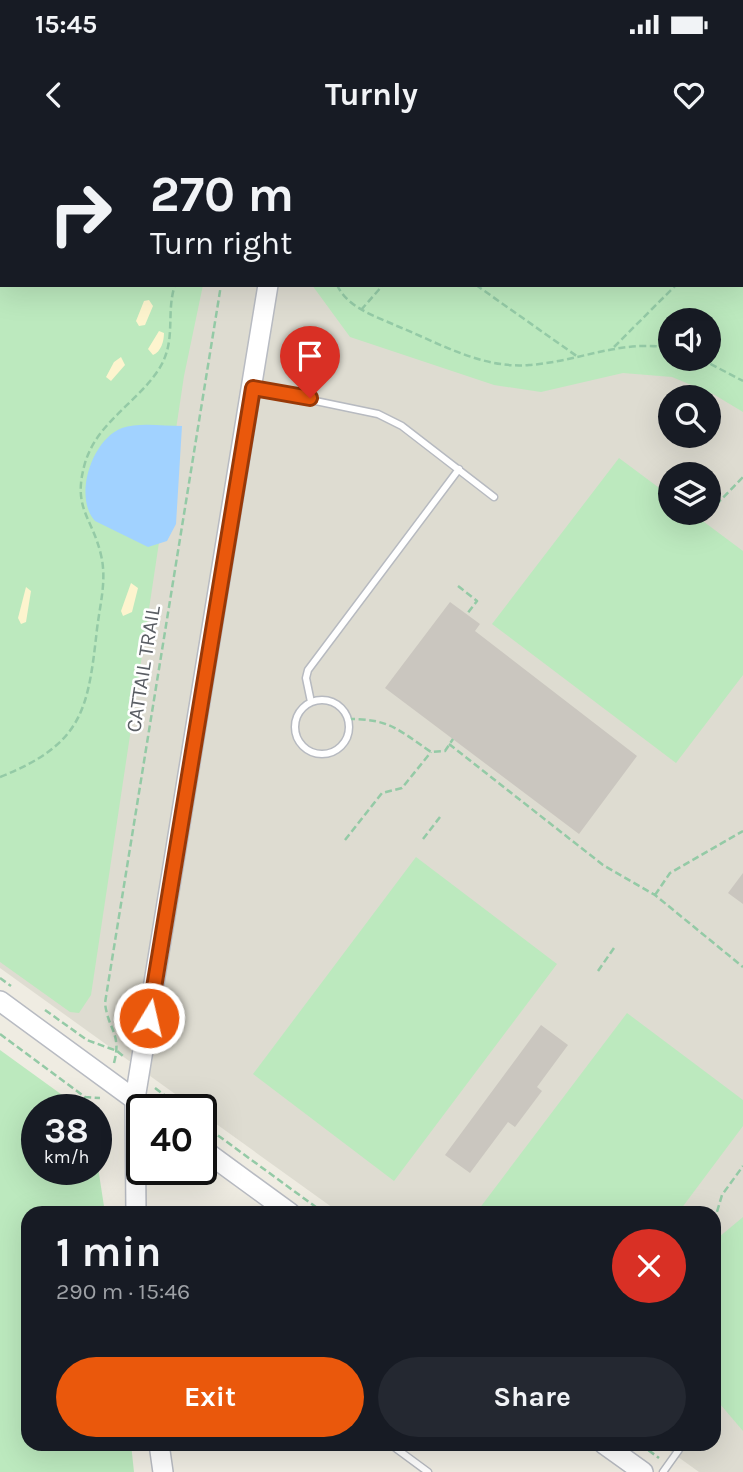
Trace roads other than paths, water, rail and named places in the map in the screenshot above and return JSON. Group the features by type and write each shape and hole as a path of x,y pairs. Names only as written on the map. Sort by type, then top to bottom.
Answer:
{"street":[{"path":"144,1094 268,287"},
{"path":"0,1001 128,1094"},
{"path":"217,1160 280,1206"},
{"path":"136,1206 138,1185"},
{"path":"160,1451 163,1472"},
{"path":"614,1451 643,1472"}],"lane":[{"path":"253,388 378,414 402,426 494,498"},
{"path":"312,702 306,678 308,670 459,469"},
{"path":"329,701 344,712 348,719 347,737 336,750 328,754 311,752 298,740 295,731 298,714 312,702 329,701"},
{"path":"400,1451 428,1472"},
{"path":"663,1472 678,1451"}],"water":[{"path":"128,426 182,426 176,524 167,541 148,547 95,521 89,511 86,484 94,456 111,434"}]}
